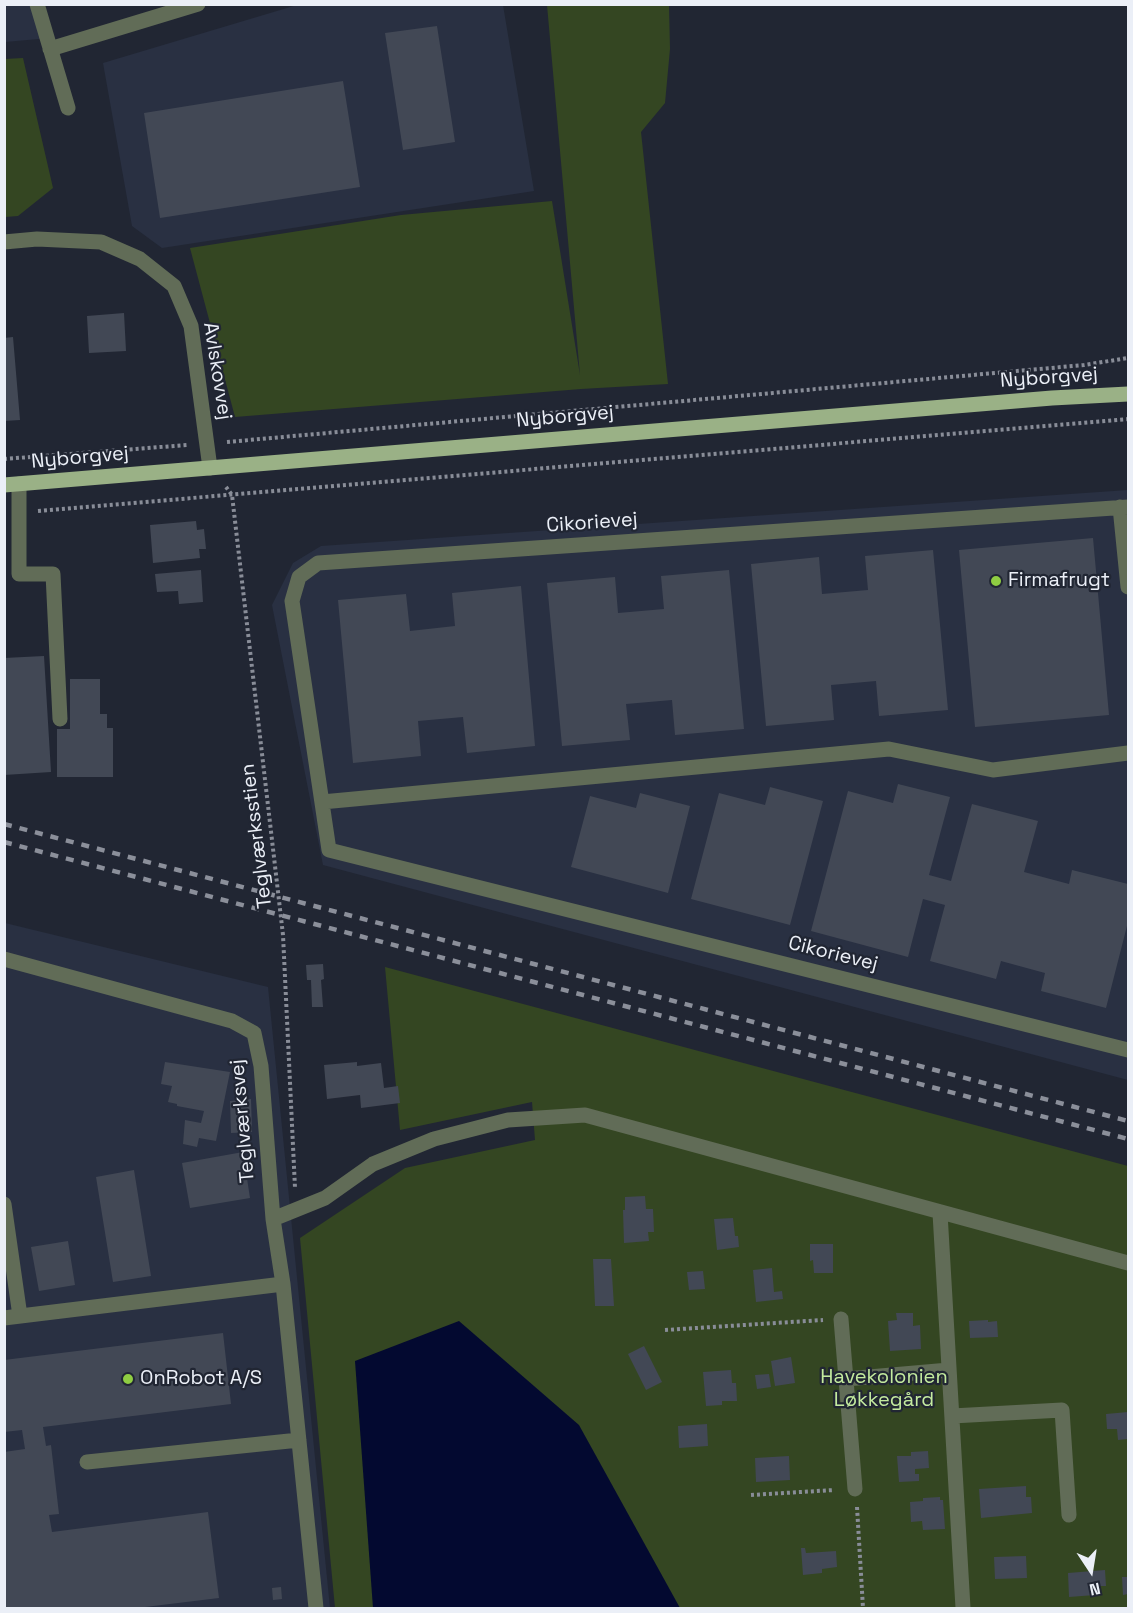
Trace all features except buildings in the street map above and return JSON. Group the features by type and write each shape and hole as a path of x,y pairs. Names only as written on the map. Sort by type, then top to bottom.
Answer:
{"main road":[{"path":"1052,398 1128,385"},
{"name":"Nyborgvej","path":"12,484 1052,398 1128,394"}],"street":[{"path":"37,4 68,108"},
{"path":"50,49 198,4"},
{"name":"Avlskovvej","path":"4,242 37,239 101,242 140,259 174,286 191,326 210,468"},
{"path":"12,484 19,513 19,574 53,574 60,719"},
{"name":"Cikorievej","path":"1128,587 1124,507 318,563 299,577 292,601 329,850 1128,1050"},
{"path":"322,802 889,749 993,770 1128,753"},
{"name":"Teglværksvej","path":"4,959 232,1020 254,1033 261,1066 273,1219 283,1284 316,1608"},
{"path":"273,1219 325,1198 373,1164 434,1139 508,1120 585,1115 1128,1263"},
{"path":"4,1204 21,1316"},
{"path":"940,1213 963,1608"},
{"path":"4,1318 283,1284"},
{"path":"841,1319 855,1489"},
{"path":"846,1379 949,1370"},
{"path":"952,1416 1062,1410 1069,1515"},
{"path":"87,1462 299,1440"}],"path":[{"path":"4,459 207,444 1061,367 1128,358"},
{"path":"19,513 1128,419"},
{"path":"210,468 232,495"},
{"name":"Teglværksstien","path":"232,495 283,935 297,1210"},
{"path":"665,1330 841,1319"},
{"path":"751,1495 855,1489 863,1608"}],"shaded area":[{"path":"5,5 40,5 50,38 5,42"},
{"path":"297,5 503,5 534,191 162,248 132,226 103,63"},
{"path":"1128,490 1128,1080 323,865 272,605 293,563 321,546"},
{"path":"5,923 268,987 330,1608 5,1608"}],"green space":[{"path":"547,5 669,5 670,49 665,103 641,132 668,384 235,417 190,248 401,215 552,201 580,375"},
{"path":"23,58 53,188 18,216 5,217 5,59"},
{"name":"Havekolonien Løkkegård","path":"385,967 1128,1166 1128,1608 335,1608 300,1238 405,1168 535,1140 532,1102 400,1130"}],"water":[{"path":"459,1321 579,1425 680,1608 373,1608 355,1361"}],"railway":[{"path":"4,824 1128,1121"},
{"path":"4,842 1128,1139"}],"place":[{"name":"Firmafrugt","path":"996,581"},
{"name":"OnRobot A/S","path":"128,1379"}]}
